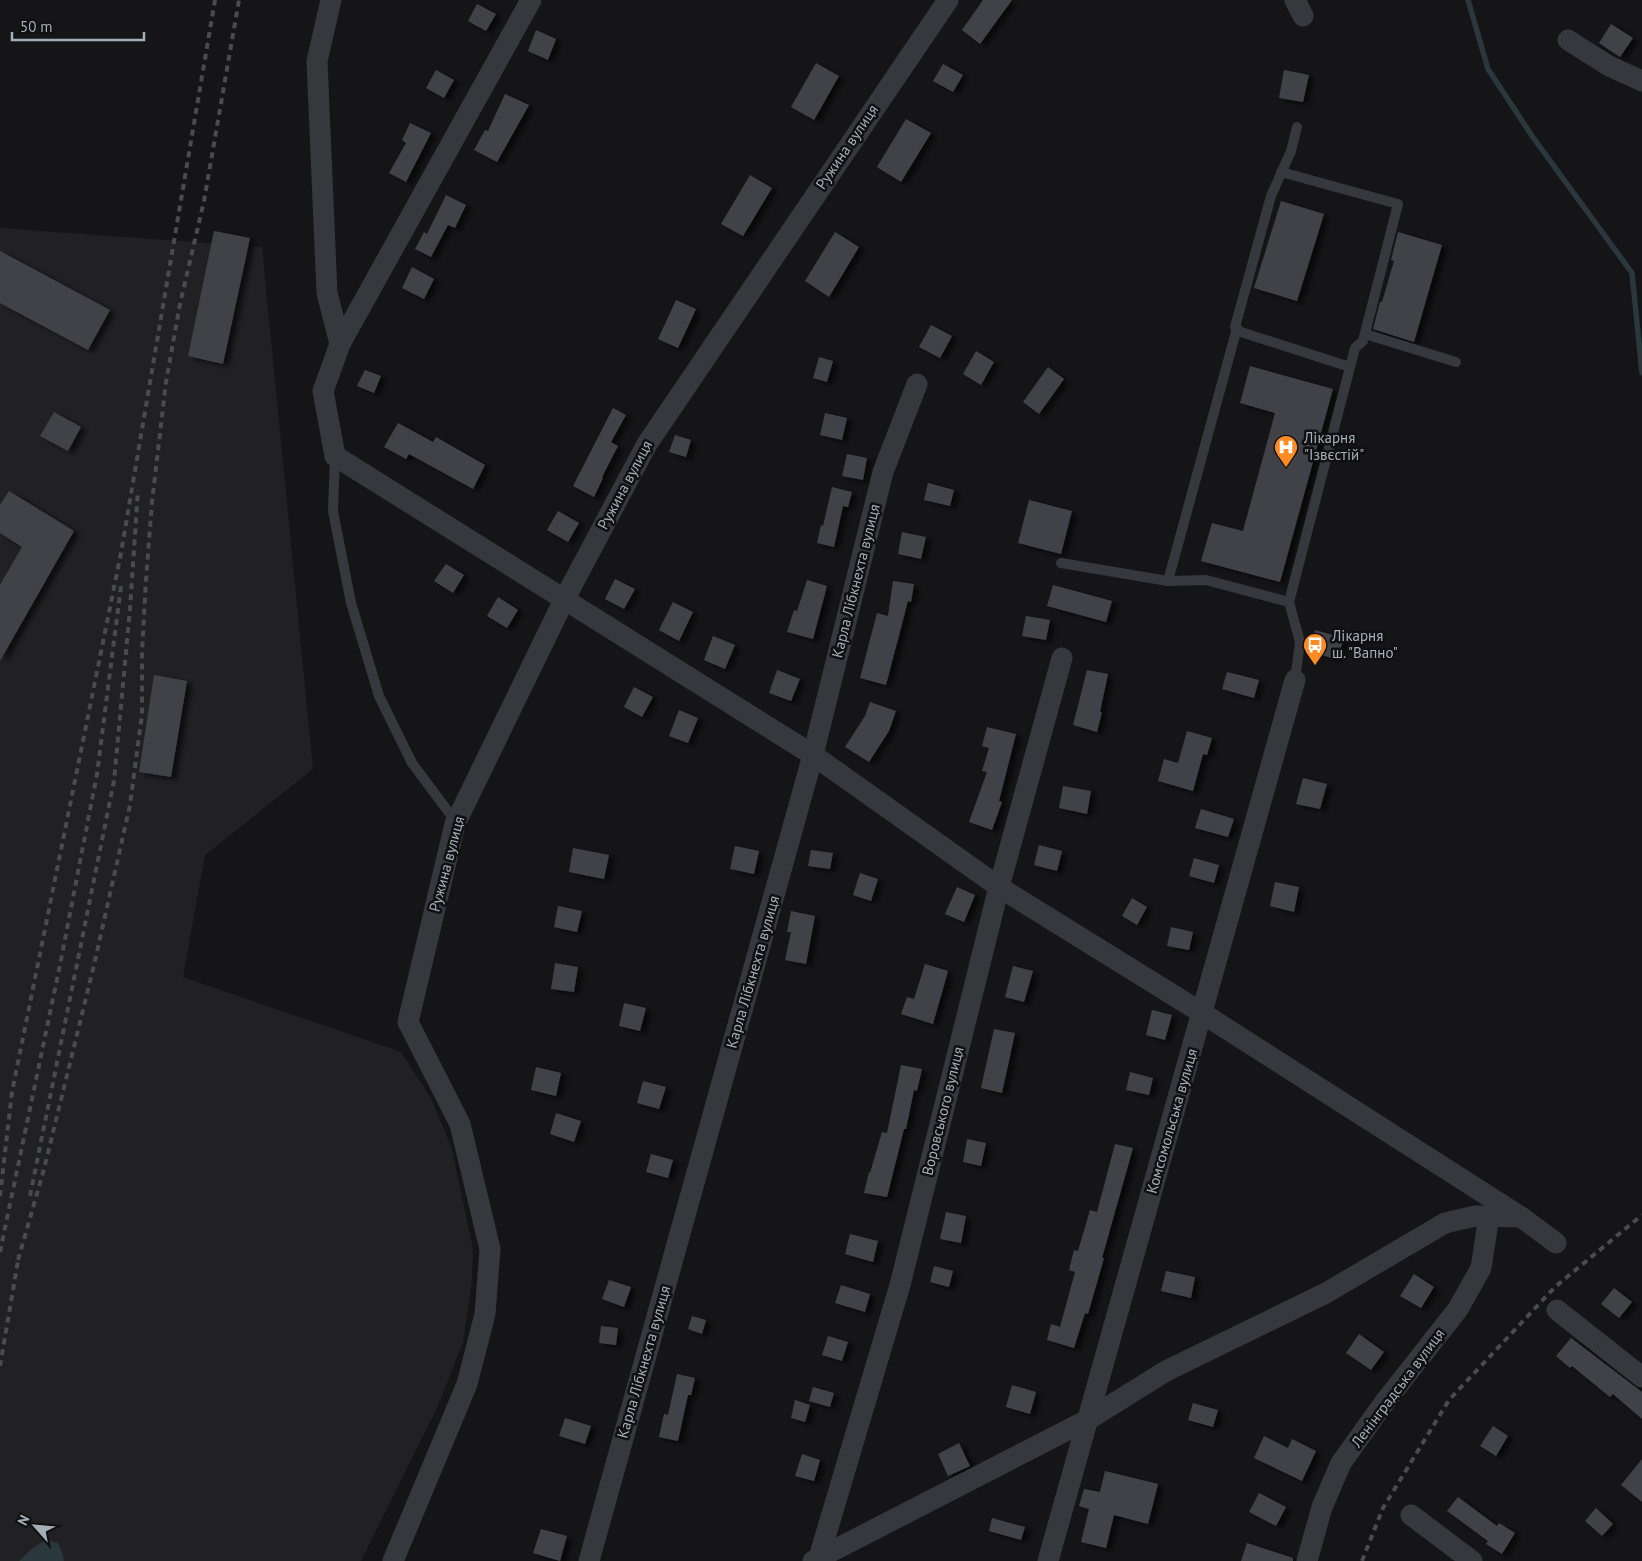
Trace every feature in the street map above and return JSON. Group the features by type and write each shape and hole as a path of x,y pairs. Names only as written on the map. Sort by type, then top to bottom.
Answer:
{"street":[{"path":"331,0 317,61 327,293 340,344"},
{"path":"531,0 340,344 323,391 335,456 813,754 999,887 1202,1013 1521,1217 1556,1243"},
{"name":"Ружина вулиця","path":"393,1561 467,1384 485,1314 490,1250 460,1124 408,1022 456,822 564,600 646,444 948,0"},
{"path":"1568,40 1609,66 1642,81"},
{"name":"Карла Лібкнехта вулиця","path":"589,1561 813,754 883,472 917,384"},
{"name":"Воровського вулиця","path":"816,1560 900,1284 999,887 1062,658"},
{"name":"Комсомольська вулиця","path":"1048,1561 1296,680"},
{"path":"816,1560 1089,1419 1166,1371 1326,1293 1445,1223 1475,1216 1521,1217"},
{"name":"Ленінградська вулиця","path":"1307,1561 1322,1507 1341,1463 1384,1403 1458,1309 1481,1268 1489,1216"},
{"path":"1557,1310 1642,1377"},
{"path":"1411,1515 1472,1561"}],"lane":[{"path":"1297,127 1291,151 1271,196 1234,327 1241,332 1350,367"},
{"path":"1281,172 1398,204 1363,341 1355,348 1290,602 1300,642 1296,680"},
{"path":"1168,580 1237,328"},
{"path":"1365,334 1456,362"},
{"path":"335,456 333,511 351,603 379,696 412,763 456,822"},
{"path":"1061,563 1168,580 1206,580 1290,602"}],"shaded area":[{"path":"0,228 262,247 313,769 205,855 183,977 401,1052 431,1098 452,1149 473,1249 472,1281 463,1343 437,1408 361,1561 0,1561"},
{"path":"46,1540 58,1543 64,1561 19,1561 34,1547"}],"building":[{"path":"983,0 1012,0 980,44 962,30"},
{"path":"477,4 496,14 486,31 468,21"},
{"path":"1611,24 1633,38 1620,57 1599,43"},
{"path":"536,30 556,39 548,60 528,51"},
{"path":"816,63 839,76 814,120 791,107"},
{"path":"943,64 963,75 953,92 933,81"},
{"path":"436,70 454,80 444,98 426,88"},
{"path":"1284,70 1309,75 1303,102 1279,98"},
{"path":"505,94 529,105 497,162 474,150 485,130 488,131"},
{"path":"906,119 931,133 901,182 877,167"},
{"path":"410,123 431,133 406,182 389,173 406,143 402,140"},
{"path":"750,175 772,188 743,236 721,224"},
{"path":"446,195 466,205 455,228 448,225 431,257 415,249 424,232 427,234"},
{"path":"1281,201 1324,214 1297,301 1254,288"},
{"path":"214,231 250,238 223,364 188,356"},
{"path":"835,232 859,247 829,297 805,281"},
{"path":"1398,232 1442,245 1414,342 1373,329 1394,261 1391,260"},
{"path":"0,251 110,310 88,350 0,303"},
{"path":"412,267 434,279 424,299 402,288"},
{"path":"676,300 696,309 678,348 658,339"},
{"path":"931,325 952,336 940,358 919,347"},
{"path":"976,351 994,362 981,385 963,374"},
{"path":"819,357 833,361 827,382 813,378"},
{"name":"Лікарня \"Ізвєстій\"","path":"1250,366 1333,389 1280,582 1201,561 1212,523 1243,531 1275,413 1240,403"},
{"path":"1048,367 1064,379 1039,414 1023,402"},
{"path":"365,370 381,376 374,393 357,386"},
{"path":"613,408 626,415 611,442 618,446 594,497 573,486"},
{"path":"54,412 81,427 68,451 40,436"},
{"path":"825,413 847,418 842,440 820,435"},
{"path":"398,423 433,442 436,437 485,465 473,489 409,454 406,459 384,447"},
{"path":"675,435 691,440 686,457 669,452"},
{"path":"847,454 867,458 863,480 842,476"},
{"path":"928,483 954,490 950,506 924,500"},
{"path":"832,487 852,492 848,507 843,506 834,547 817,543"},
{"path":"9,491 74,531 0,661 0,585 22,547 0,533 0,505"},
{"path":"1029,500 1072,511 1061,554 1018,543"},
{"path":"558,511 579,523 568,542 547,530"},
{"path":"902,532 926,537 921,559 898,554"},
{"path":"446,564 464,575 453,593 434,581"},
{"path":"615,579 635,589 624,609 605,599"},
{"path":"807,580 827,586 813,639 787,632 794,610 797,611"},
{"path":"893,581 914,584 911,602 908,601 886,685 860,678 877,613 888,616"},
{"path":"1053,585 1112,601 1106,622 1047,606"},
{"path":"498,597 518,610 507,628 487,616"},
{"path":"673,602 693,612 679,641 659,630"},
{"path":"1026,616 1050,620 1046,640 1022,636"},
{"path":"1315,630 1344,638 1337,660 1310,651"},
{"path":"713,636 735,645 725,669 704,660"},
{"path":"777,670 800,679 791,701 769,693"},
{"path":"1087,670 1108,674 1097,732 1073,725"},
{"path":"1227,672 1259,680 1254,698 1222,689"},
{"path":"154,675 187,681 171,777 139,772"},
{"path":"634,687 653,697 642,717 624,707"},
{"path":"870,702 896,711 889,731 869,762 845,747 865,716"},
{"path":"679,710 698,718 688,743 669,736"},
{"path":"987,727 1016,734 999,801 1002,802 992,830 969,822 987,772 982,771 989,748 982,746"},
{"path":"1187,731 1212,738 1207,755 1203,754 1193,791 1158,781 1164,759 1178,763"},
{"path":"1303,778 1327,784 1320,809 1296,804"},
{"path":"1063,786 1091,791 1087,814 1059,808"},
{"path":"1201,809 1234,819 1228,837 1195,828"},
{"path":"1039,845 1062,851 1057,871 1034,865"},
{"path":"735,846 759,851 754,874 730,869"},
{"path":"573,848 609,855 604,879 569,872"},
{"path":"811,850 833,853 830,869 808,866"},
{"path":"1194,858 1219,865 1214,883 1189,876"},
{"path":"860,873 878,879 871,901 853,895"},
{"path":"1275,882 1299,887 1294,912 1270,906"},
{"path":"957,887 975,895 964,922 945,914"},
{"path":"1132,898 1147,907 1137,925 1122,916"},
{"path":"558,906 582,911 577,932 554,927"},
{"path":"791,911 815,916 806,964 785,960 791,932 787,932"},
{"path":"1171,927 1193,932 1189,950 1167,946"},
{"path":"555,963 578,967 574,992 551,989"},
{"path":"925,964 948,971 933,1024 901,1014 907,997 914,999"},
{"path":"1013,966 1033,971 1024,1002 1005,997"},
{"path":"624,1003 646,1008 640,1031 619,1026"},
{"path":"1152,1010 1172,1015 1165,1040 1146,1035"},
{"path":"994,1029 1015,1033 1002,1093 981,1088"},
{"path":"901,1065 922,1069 917,1091 914,1090 906,1129 904,1129 887,1197 864,1193 882,1132 887,1133"},
{"path":"536,1067 561,1073 556,1096 531,1090"},
{"path":"1130,1072 1153,1078 1149,1095 1126,1090"},
{"path":"643,1081 666,1087 659,1109 637,1103"},
{"path":"556,1113 581,1121 574,1142 550,1134"},
{"path":"967,1139 986,1143 981,1166 963,1162"},
{"path":"1115,1144 1133,1148 1088,1314 1085,1313 1074,1348 1047,1340 1051,1324 1060,1327 1075,1272 1069,1270 1074,1250 1078,1251 1090,1210 1097,1212"},
{"path":"651,1154 673,1160 668,1178 646,1172"},
{"path":"946,1212 966,1216 961,1243 940,1239"},
{"path":"850,1234 878,1241 873,1262 845,1254"},
{"path":"934,1266 953,1271 949,1287 930,1282"},
{"path":"1166,1271 1195,1277 1191,1298 1161,1291"},
{"path":"1414,1274 1434,1287 1421,1308 1400,1296"},
{"path":"609,1280 631,1287 624,1307 602,1299"},
{"path":"841,1285 870,1294 865,1312 835,1303"},
{"path":"1614,1288 1632,1302 1619,1318 1601,1304"},
{"path":"692,1316 706,1320 702,1334 688,1329"},
{"path":"601,1326 618,1328 616,1345 599,1343"},
{"path":"1359,1334 1384,1352 1371,1370 1346,1353"},
{"path":"828,1336 848,1342 842,1361 822,1355"},
{"path":"1571,1338 1642,1392 1642,1419 1613,1394 1610,1397 1572,1366 1570,1368 1556,1356"},
{"path":"677,1374 695,1378 691,1395 688,1395 678,1441 659,1437 664,1414 668,1415"},
{"path":"1012,1385 1036,1392 1030,1414 1006,1407"},
{"path":"813,1387 834,1393 830,1407 809,1401"},
{"path":"795,1400 810,1405 805,1422 791,1418"},
{"path":"1193,1403 1218,1410 1213,1427 1188,1420"},
{"path":"565,1418 591,1426 585,1444 559,1436"},
{"path":"1493,1426 1508,1436 1496,1456 1480,1446"},
{"path":"1264,1436 1288,1448 1292,1439 1316,1451 1302,1481 1254,1458"},
{"path":"959,1443 970,1466 948,1476 938,1454"},
{"path":"802,1454 820,1460 814,1481 795,1476"},
{"path":"1642,1459 1642,1502 1621,1485"},
{"path":"1105,1471 1158,1484 1148,1524 1114,1515 1106,1548 1081,1542 1089,1509 1079,1506 1084,1489 1100,1492"},
{"path":"1259,1493 1286,1507 1276,1526 1249,1512"},
{"path":"1458,1497 1497,1526 1499,1523 1515,1533 1502,1554 1486,1544 1488,1541 1447,1511"},
{"path":"1596,1508 1613,1524 1602,1536 1585,1521"},
{"path":"992,1518 1025,1527 1021,1540 989,1531"},
{"path":"541,1529 567,1536 560,1561 533,1553"},
{"path":"1247,1543 1293,1558 1293,1561 1241,1561"}],"waterway":[{"path":"1468,0 1488,69 1532,136 1632,273 1642,373"}],"railway":[{"path":"0,1196 12,1092 121,553 215,0"},
{"path":"18,1260 44,1169 94,965 130,805 142,714 142,652 146,580 152,502 166,382 180,304 204,201 239,0"},
{"path":"30,1196 114,781 130,609 138,490"},
{"path":"0,1252 60,965 97,774 121,586"},
{"path":"1362,1561 1383,1508 1449,1400 1555,1287 1642,1215"},
{"path":"0,1366 19,1255"}],"place":[{"name":"Лікарня \"Ізвєстій\"","path":"1286,468"},
{"name":"Лікарня ш. \"Вапно\"","path":"1315,666"}]}
